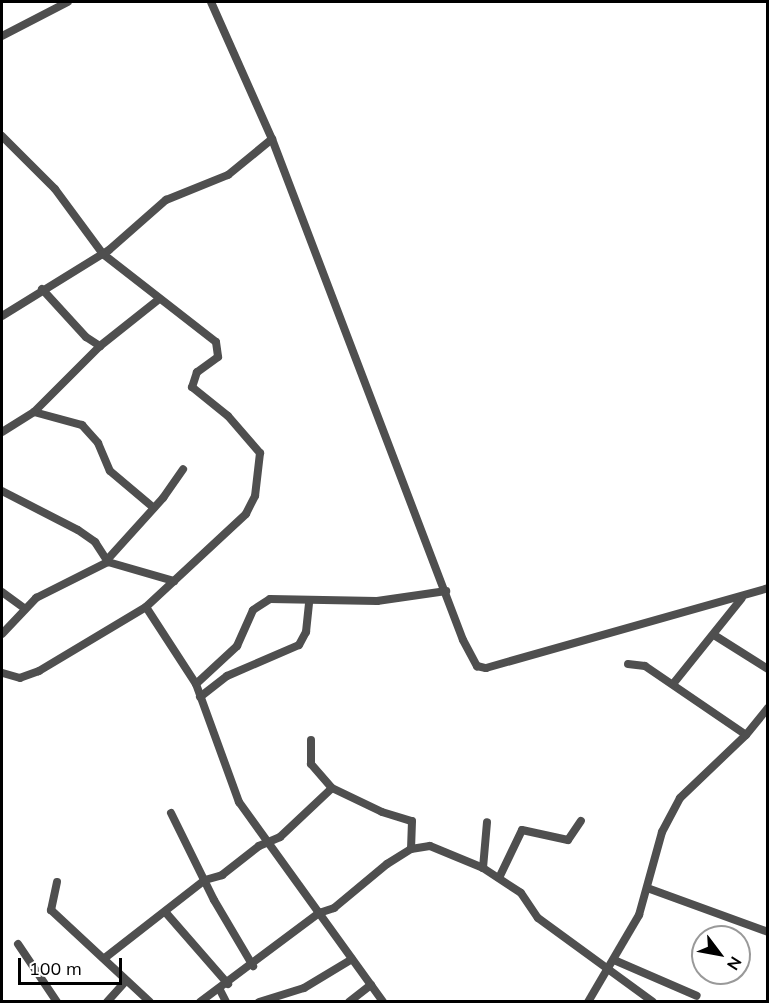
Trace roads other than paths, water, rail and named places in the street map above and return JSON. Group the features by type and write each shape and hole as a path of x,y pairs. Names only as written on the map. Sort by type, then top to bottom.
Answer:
{"street":[{"path":"2,36 68,2"},
{"path":"211,2 272,139 472,660 486,668 768,588"},
{"path":"2,136 55,189 103,254 216,342 218,357 197,372 192,387 228,416 260,453 255,496 246,514 146,607 39,671 20,678 2,672"},
{"path":"2,316 42,289 103,254 166,200 228,175 272,139"},
{"path":"42,289 86,338 100,346"},
{"path":"2,432 34,412 100,346 159,299"},
{"path":"34,412 82,425 98,443 110,471 154,507"},
{"path":"2,634 24,608 53,588 108,561 183,469"},
{"path":"2,491 78,530 108,561 174,580"},
{"path":"196,684 237,646 258,604 278,598 309,603 395,599 446,591"},
{"path":"2,592 24,608"},
{"path":"673,684 714,635 742,596"},
{"path":"200,697 226,676 299,645 306,632 309,603"},
{"path":"146,607 196,684 231,789 383,1002"},
{"path":"714,635 768,669"},
{"path":"628,664 645,666 746,735"},
{"path":"588,1002 614,960 650,889 663,832 680,798 746,735 764,722 768,708"},
{"path":"311,740 311,764 332,788 382,812 412,821 411,849"},
{"path":"106,957 167,914 205,880 222,876 269,842 280,837 332,788"},
{"path":"171,813 253,966"},
{"path":"499,878 522,830 567,840 581,821"},
{"path":"483,868 487,822"},
{"path":"200,1002 253,966 319,913 334,908 411,849 438,848 483,868 527,898 538,918 606,971 653,1002"},
{"path":"57,882 50,909 106,957 126,981 150,1002"},
{"path":"650,889 768,932"},
{"path":"167,914 228,984"},
{"path":"18,944 57,1002"},
{"path":"259,1002 304,988 352,959"},
{"path":"614,960 698,996"},
{"path":"107,1002 126,981"},
{"path":"349,1002 370,985"},
{"path":"220,990 226,1002"}]}
